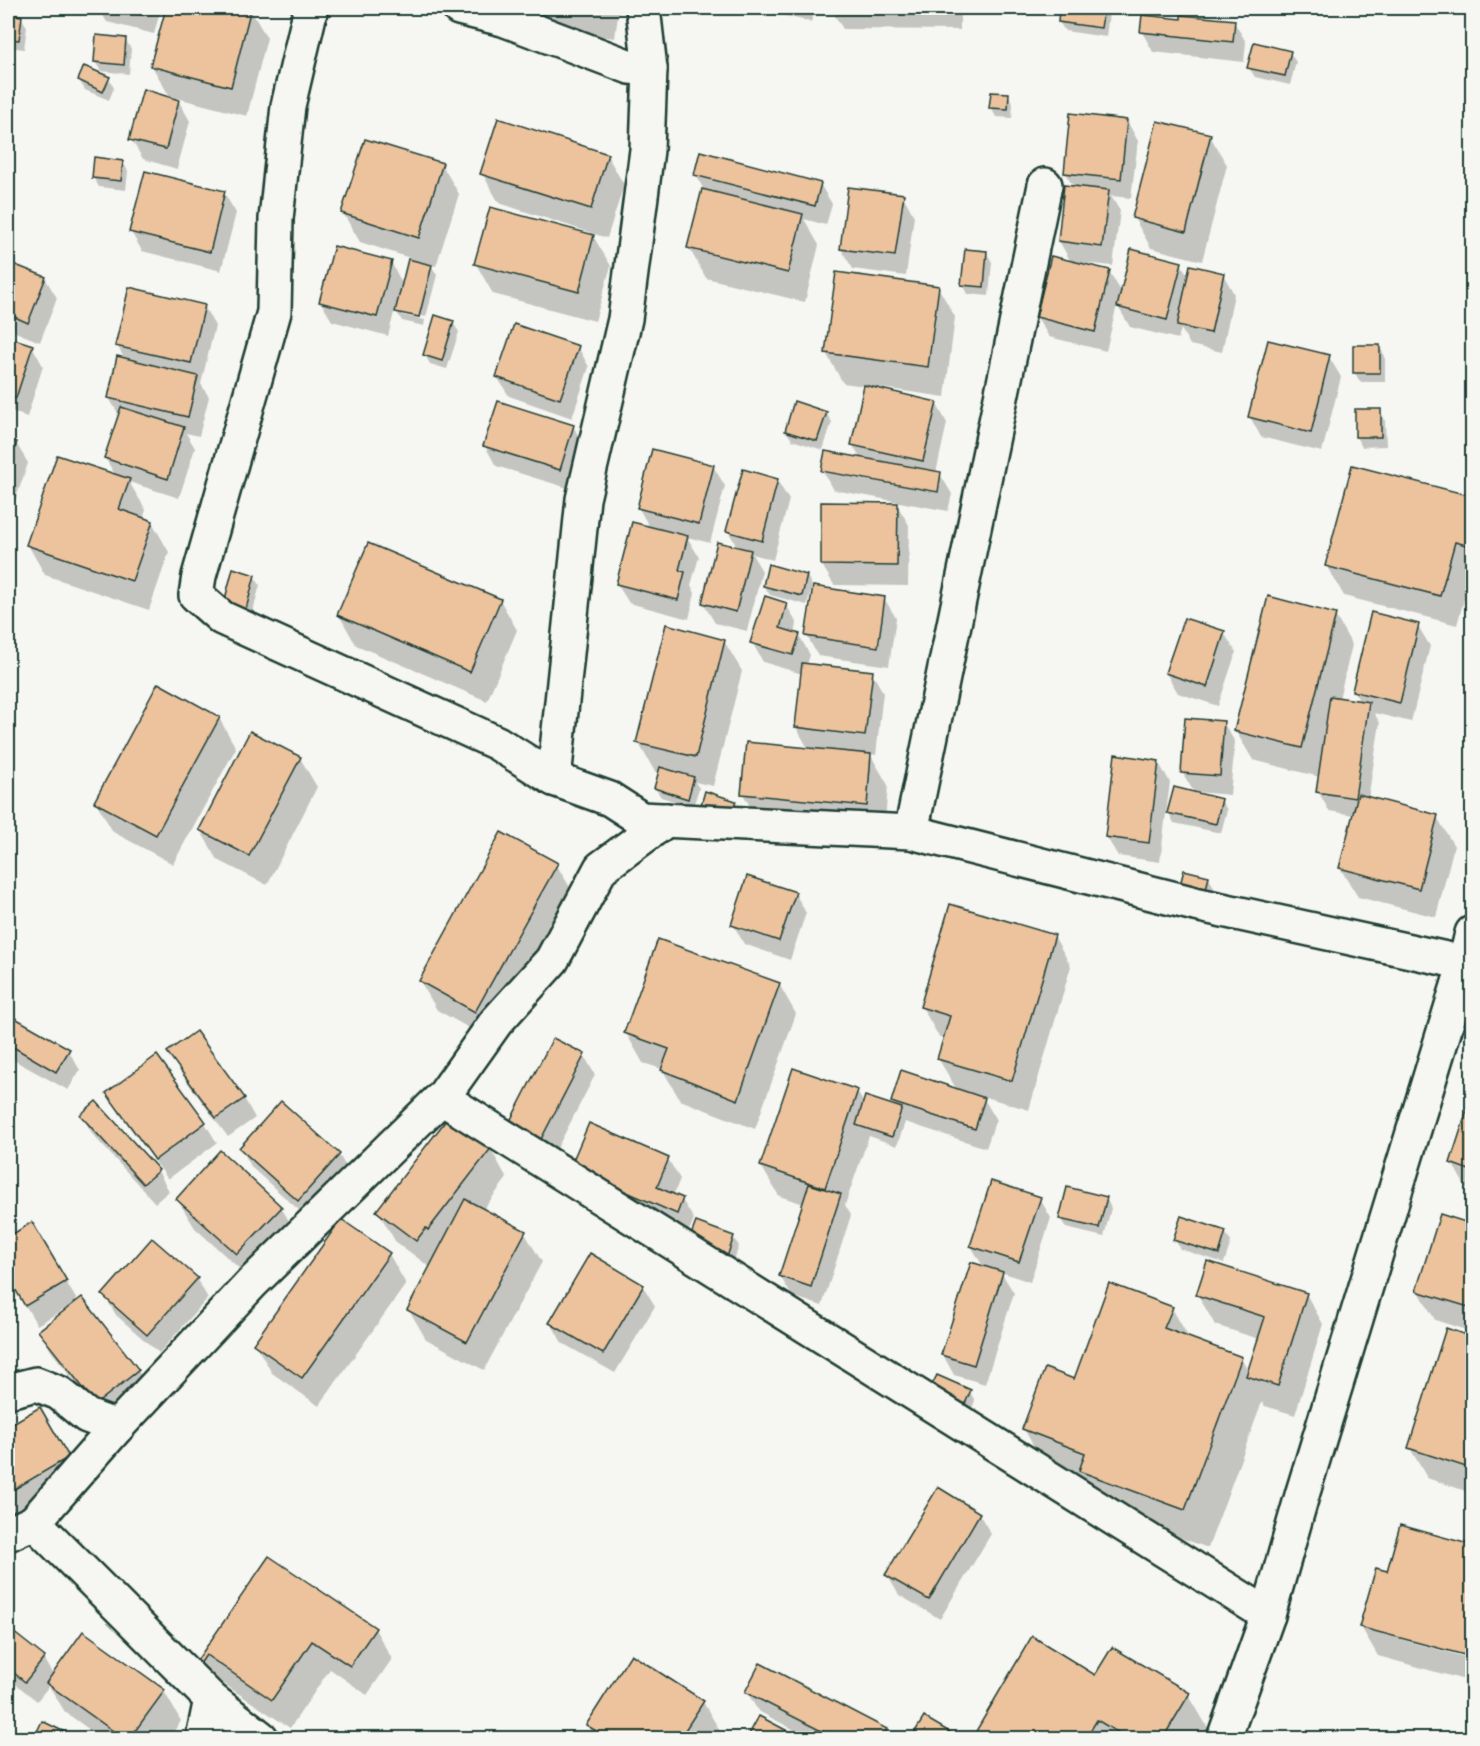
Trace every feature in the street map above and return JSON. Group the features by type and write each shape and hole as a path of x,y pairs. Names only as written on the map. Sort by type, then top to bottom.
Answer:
{"street":[{"path":"311,8 288,106 276,219 274,312 195,595 222,618 497,743 554,779 610,799 641,819 911,832 1195,904 1469,948 1303,1492 1268,1615 1224,1738"},
{"path":"459,8 503,19 630,67 650,69"},
{"path":"554,779 584,499 625,319 647,150 650,69 643,8"},
{"path":"911,832 1045,185"},
{"path":"261,1738 211,1699 21,1528 252,1283 442,1098 496,1022 552,960 601,868 666,820"},
{"path":"442,1098 1268,1615"},
{"path":"8,1391 36,1383 59,1393 87,1416 117,1426"},
{"path":"203,1738 211,1699"}],"building":[{"path":"115,8 145,8 143,15"},
{"path":"166,8 251,8 231,87 150,66"},
{"path":"1059,8 1104,8 1101,28 1058,22"},
{"path":"8,14 22,16 19,40 8,39"},
{"path":"1142,15 1181,19 1181,15 1235,20 1233,42 1140,32"},
{"path":"96,35 126,38 124,65 94,62"},
{"path":"1254,42 1291,51 1285,76 1247,68"},
{"path":"84,66 110,77 103,92 78,80"},
{"path":"143,89 179,100 166,149 129,140"},
{"path":"991,92 1009,93 1008,109 989,108"},
{"path":"1070,113 1127,120 1121,179 1064,173"},
{"path":"498,118 608,154 591,209 480,174"},
{"path":"1157,121 1211,134 1186,232 1132,218"},
{"path":"365,139 443,163 419,238 341,213"},
{"path":"700,151 821,183 815,206 694,175"},
{"path":"94,157 123,161 121,181 92,178"},
{"path":"145,171 225,191 210,252 129,232"},
{"path":"1064,185 1109,190 1102,247 1058,241"},
{"path":"848,187 904,194 895,256 840,249"},
{"path":"702,189 803,214 788,273 687,248"},
{"path":"490,207 594,235 579,292 474,264"},
{"path":"334,246 392,261 377,317 319,302"},
{"path":"965,249 987,251 984,287 961,285"},
{"path":"1131,249 1182,262 1167,320 1117,307"},
{"path":"1051,256 1110,270 1095,332 1036,317"},
{"path":"408,259 432,265 419,317 395,312"},
{"path":"8,262 46,277 28,323 8,314"},
{"path":"1190,265 1224,273 1211,333 1177,326"},
{"path":"836,272 939,286 928,367 825,353"},
{"path":"129,287 205,305 191,363 115,346"},
{"path":"435,315 454,321 442,361 423,355"},
{"path":"514,324 579,346 560,399 496,377"},
{"path":"8,337 33,345 16,398 8,395"},
{"path":"1268,340 1330,355 1311,433 1248,417"},
{"path":"1353,345 1380,345 1380,373 1353,373"},
{"path":"117,356 198,376 188,417 108,398"},
{"path":"864,385 937,402 923,461 851,445"},
{"path":"498,401 574,425 560,470 483,446"},
{"path":"794,401 827,412 817,441 785,431"},
{"path":"121,407 184,427 168,479 104,458"},
{"path":"1355,409 1381,409 1381,437 1355,437"},
{"path":"8,439 17,442 8,472"},
{"path":"652,449 714,465 699,524 637,508"},
{"path":"825,451 941,472 938,492 821,471"},
{"path":"57,455 130,479 119,509 153,521 132,581 26,545"},
{"path":"1352,465 1472,496 1470,546 1455,542 1440,596 1325,566"},
{"path":"743,469 778,479 762,541 726,531"},
{"path":"821,502 898,503 897,566 821,565"},
{"path":"632,522 688,536 679,570 685,572 678,600 616,584"},
{"path":"717,542 751,550 736,612 702,603"},
{"path":"368,543 501,599 470,672 337,615"},
{"path":"768,564 807,575 802,596 763,586"},
{"path":"233,568 255,575 246,609 224,603"},
{"path":"813,586 885,597 878,647 805,636"},
{"path":"765,596 787,603 780,628 800,634 793,655 750,643"},
{"path":"1268,596 1336,614 1302,748 1234,731"},
{"path":"1371,612 1419,624 1400,703 1352,691"},
{"path":"1184,618 1225,631 1207,687 1165,673"},
{"path":"666,624 725,640 696,757 636,743"},
{"path":"802,663 873,671 865,736 795,727"},
{"path":"158,683 220,717 156,835 94,802"},
{"path":"1330,696 1369,702 1355,798 1316,792"},
{"path":"1185,718 1224,721 1220,776 1181,773"},
{"path":"250,731 301,757 249,856 199,830"},
{"path":"746,742 871,754 867,806 741,794"},
{"path":"1115,754 1159,761 1149,843 1105,837"},
{"path":"660,767 694,777 688,799 654,788"},
{"path":"1174,787 1222,799 1216,824 1167,813"},
{"path":"705,791 736,801 730,822 699,812"},
{"path":"1358,794 1438,815 1419,889 1339,868"},
{"path":"501,832 558,863 475,1012 419,981"},
{"path":"1184,870 1209,876 1203,903 1177,896"},
{"path":"747,876 796,892 779,941 731,925"},
{"path":"950,904 1055,935 1012,1081 937,1059 950,1016 920,1007"},
{"path":"658,939 780,983 738,1100 661,1070 669,1049 624,1033"},
{"path":"8,1014 70,1049 56,1072 8,1044"},
{"path":"196,1031 245,1098 216,1118 167,1052"},
{"path":"553,1038 585,1054 539,1143 507,1127"},
{"path":"157,1055 206,1122 155,1160 106,1093"},
{"path":"793,1068 858,1090 825,1188 760,1166"},
{"path":"901,1070 985,1098 975,1129 891,1102"},
{"path":"1472,1095 1472,1171 1450,1163"},
{"path":"865,1096 902,1108 892,1137 856,1125"},
{"path":"96,1101 159,1170 143,1184 80,1115"},
{"path":"281,1101 340,1154 298,1201 239,1148"},
{"path":"450,1115 492,1147 428,1230 426,1228 416,1241 376,1211"},
{"path":"589,1123 669,1158 657,1187 683,1198 677,1214 570,1167"},
{"path":"220,1150 282,1207 237,1254 176,1199"},
{"path":"991,1181 1041,1197 1019,1262 970,1246"},
{"path":"809,1184 841,1194 811,1287 779,1276"},
{"path":"1067,1187 1107,1197 1099,1228 1059,1219"},
{"path":"465,1199 526,1231 467,1342 407,1310"},
{"path":"1440,1214 1472,1224 1472,1308 1416,1291"},
{"path":"1181,1216 1226,1231 1219,1254 1173,1240"},
{"path":"341,1219 390,1253 302,1378 253,1344"},
{"path":"32,1222 67,1281 25,1306 8,1277 8,1237"},
{"path":"696,1222 734,1236 727,1257 688,1243"},
{"path":"152,1238 198,1278 147,1335 102,1295"},
{"path":"590,1253 644,1285 603,1354 549,1323"},
{"path":"1207,1261 1307,1293 1278,1386 1246,1376 1265,1317 1196,1295"},
{"path":"971,1262 1003,1272 974,1365 941,1355"},
{"path":"1109,1283 1173,1307 1164,1328 1242,1357 1185,1510 1079,1471 1085,1453 1022,1429 1045,1368 1074,1379"},
{"path":"82,1297 139,1370 96,1404 38,1331"},
{"path":"1446,1328 1472,1337 1472,1469 1408,1448"},
{"path":"937,1375 971,1390 960,1415 925,1399"},
{"path":"40,1407 69,1457 8,1493 8,1426"},
{"path":"938,1487 980,1513 929,1600 885,1575"},
{"path":"1400,1525 1472,1545 1472,1657 1359,1627 1376,1568 1387,1571"},
{"path":"269,1556 376,1628 350,1666 312,1641 272,1700 206,1655 200,1664 196,1662"},
{"path":"8,1628 45,1657 25,1682 8,1668"},
{"path":"83,1631 165,1690 130,1738 123,1738 46,1683"},
{"path":"1032,1636 1095,1675 1112,1647 1190,1693 1163,1738 1127,1738 1097,1720 1086,1738 972,1738"},
{"path":"631,1654 704,1701 680,1738 608,1738 586,1725"},
{"path":"760,1663 887,1729 882,1738 835,1738 745,1692"},
{"path":"759,1716 801,1738 747,1738"},
{"path":"924,1717 960,1738 911,1738"},
{"path":"42,1721 77,1738 34,1738"}]}
